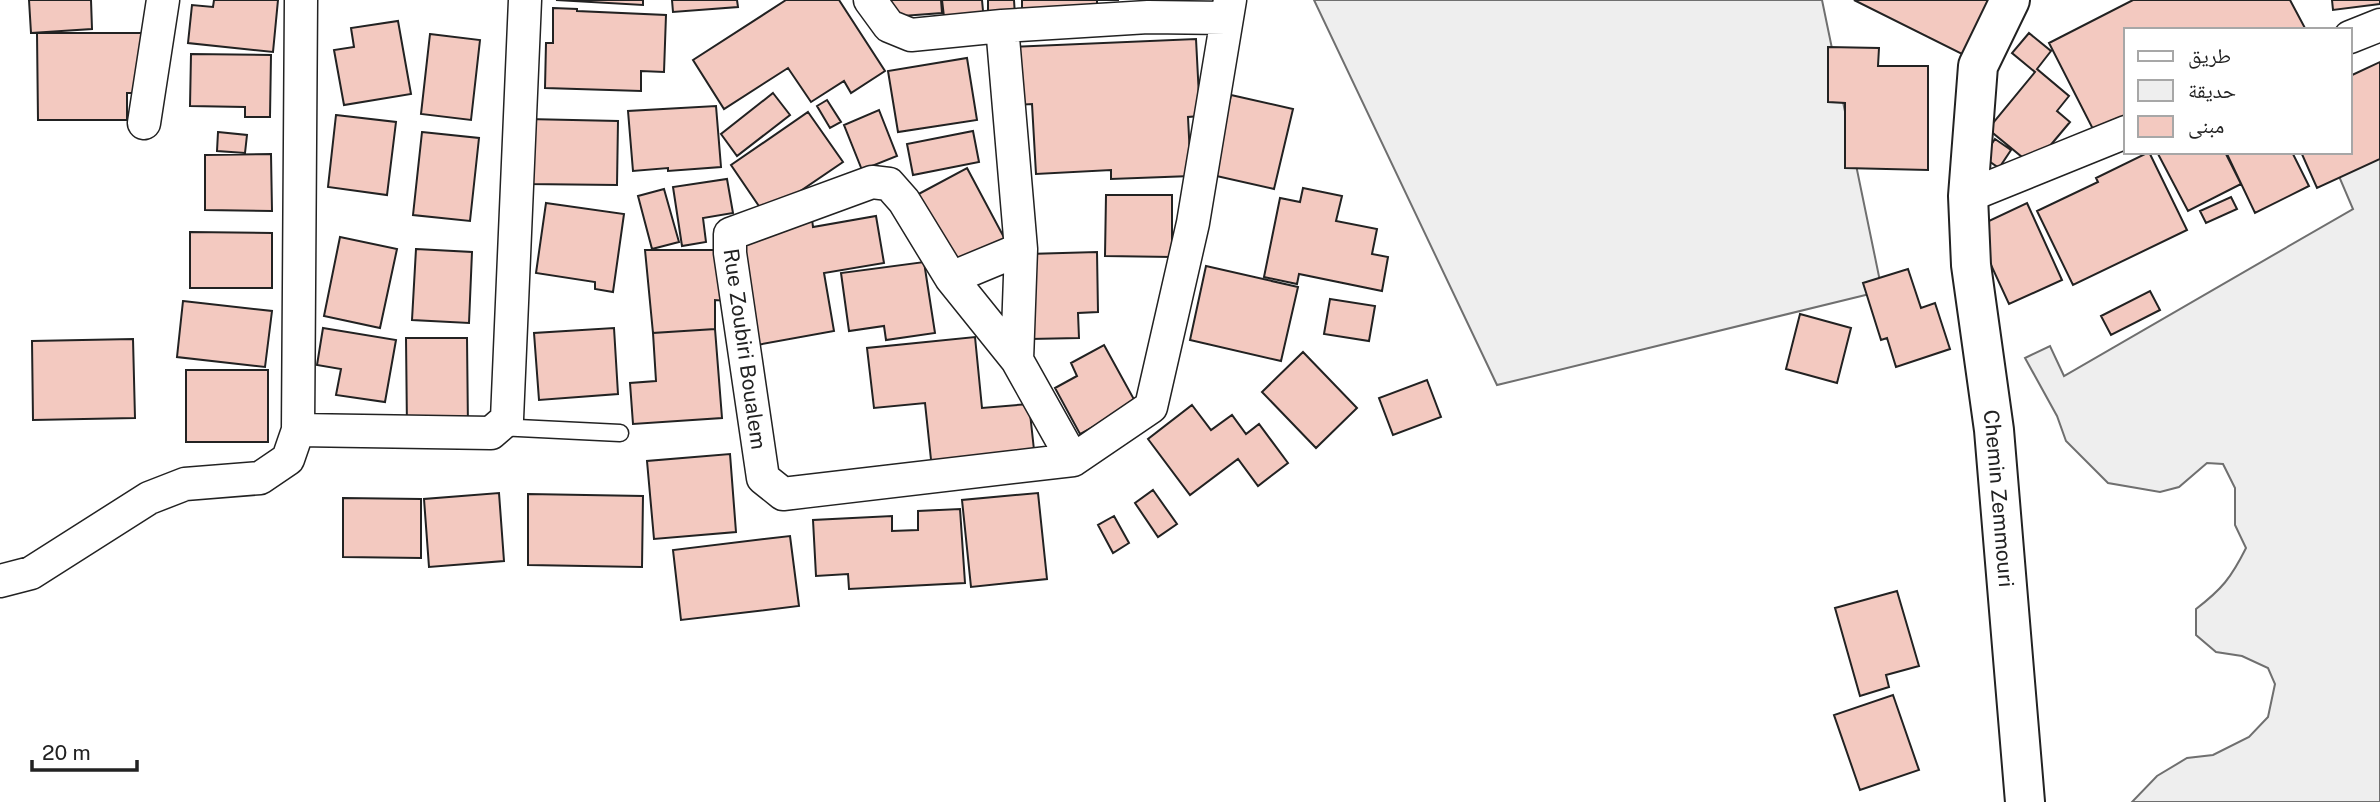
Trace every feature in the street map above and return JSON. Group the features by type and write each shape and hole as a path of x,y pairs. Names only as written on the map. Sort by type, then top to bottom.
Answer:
{"street":[{"path":"144,123 163,0"},
{"path":"0,581 31,573 149,498 185,484 260,478 288,459 298,430 301,0"},
{"path":"298,430 491,433 507,419 525,0"},
{"path":"870,0 889,26 911,35 1145,9 1228,9"},
{"name":"Chemin Zemmouri","path":"2010,0 1978,65 1968,196 1971,265 1994,429 2025,802"},
{"name":"Rue Zoubiri Boualem","path":"1073,460 1017,360 951,278 904,201 889,184 872,182 730,234 730,253 763,478 783,494 1073,460 1152,407 1193,223 1228,9"},
{"path":"2352,36 2380,25"},
{"path":"1002,26 1021,250 1017,360"},
{"path":"1968,196 2124,133"},
{"path":"951,278 1021,250"}],"lane":[{"path":"500,427 620,433"}],"green space":[{"path":"1314,0 1822,0 1882,291 1497,385"},
{"path":"2380,144 2380,802 2132,802 2157,776 2187,758 2213,755 2249,737 2268,717 2275,684 2268,668 2242,656 2216,652 2196,635 2196,609 2225,582 2246,548 2235,525 2235,488 2223,464 2207,463 2179,487 2160,492 2108,483 2066,441 2057,416 2025,358 2050,346 2064,376 2353,209 2335,167"}],"building":[{"path":"29,0 91,0 92,29 31,33"},
{"path":"214,0 278,0 273,52 188,43 192,5 213,7"},
{"path":"556,0 643,0 643,5"},
{"path":"672,0 737,0 738,7 673,12"},
{"path":"786,0 839,0 885,71 851,93 844,81 811,102 788,68 724,109 693,60"},
{"path":"887,0 941,0 942,13 889,17"},
{"path":"942,0 982,0 984,22 945,25"},
{"path":"988,0 1014,0 1015,16 988,17"},
{"path":"1022,0 1097,0 1097,13 1022,11"},
{"path":"1854,0 1992,0 1964,55"},
{"path":"2133,0 2290,0 2305,28 2124,28 2124,123 2097,137 2049,43"},
{"path":"2332,0 2380,0 2380,4 2333,10"},
{"path":"553,8 666,15 664,72 641,71 641,91 545,88 546,43 553,43"},
{"path":"398,21 411,94 344,105 334,50 354,47 351,28"},
{"path":"37,33 146,33 147,93 127,93 127,120 38,120"},
{"path":"2029,33 2051,51 2037,69 2069,96 2057,111 2070,122 2033,166 1988,129 2035,72 2012,53"},
{"path":"430,34 480,40 471,120 421,114"},
{"path":"1196,39 1200,116 1188,117 1191,176 1111,179 1111,170 1036,174 1032,104 1016,105 1013,47"},
{"path":"1828,47 1879,48 1878,66 1928,66 1928,170 1845,168 1845,103 1828,102"},
{"path":"191,54 271,55 270,117 245,117 245,107 190,106"},
{"path":"967,58 977,120 898,132 888,71"},
{"path":"2380,62 2380,159 2317,188 2302,154 2352,154 2352,75"},
{"path":"773,93 790,115 737,156 721,134"},
{"path":"1231,95 1293,109 1274,189 1212,175"},
{"path":"827,100 841,122 830,128 817,106"},
{"path":"716,106 721,167 633,171 628,111"},
{"path":"879,110 897,156 862,170 844,125"},
{"path":"808,112 843,162 765,215 731,165"},
{"path":"336,115 396,122 387,195 328,187"},
{"path":"527,119 618,121 617,185 526,184"},
{"path":"973,131 979,162 913,175 907,144"},
{"path":"218,132 247,135 245,153 217,151"},
{"path":"422,132 479,138 470,221 413,215"},
{"path":"1995,139 2011,150 1999,168 1983,157"},
{"path":"271,154 272,211 205,210 205,155"},
{"path":"2150,154 2187,230 2073,285 2037,211 2098,182 2096,178"},
{"path":"2158,154 2226,154 2241,184 2188,211"},
{"path":"2227,154 2293,154 2309,186 2255,213"},
{"path":"967,168 1007,243 953,271 913,197"},
{"path":"727,179 733,213 703,218 706,242 682,246 673,187"},
{"path":"1303,188 1342,196 1336,221 1377,229 1372,254 1388,257 1382,291 1299,274 1297,284 1264,277 1280,198 1300,202"},
{"path":"664,189 679,242 652,249 638,196"},
{"path":"1106,195 1172,195 1172,257 1105,256"},
{"path":"2231,197 2237,209 2206,223 2200,211"},
{"path":"546,203 624,214 613,292 595,289 595,282 536,273"},
{"path":"2027,203 2062,280 2009,304 1974,228"},
{"path":"876,216 884,263 824,273 834,331 757,345 741,231 812,219 813,227"},
{"path":"190,232 272,233 272,288 190,288"},
{"path":"340,237 397,249 380,328 324,316"},
{"path":"416,249 472,252 469,323 412,320"},
{"path":"645,250 724,250 728,301 715,300 715,329 653,333"},
{"path":"1097,252 1098,312 1078,313 1079,338 1030,339 1028,254"},
{"path":"924,262 935,333 886,340 884,326 849,331 841,273"},
{"path":"1206,266 1298,287 1281,361 1190,340"},
{"path":"1908,269 1921,308 1935,303 1950,349 1896,367 1887,338 1881,340 1863,283"},
{"path":"2150,291 2160,310 2111,335 2101,316"},
{"path":"1330,299 1375,306 1369,341 1324,334"},
{"path":"183,301 272,311 265,367 177,357"},
{"path":"1800,314 1851,328 1837,383 1786,369"},
{"path":"323,328 396,340 385,402 336,395 341,369 317,365"},
{"path":"614,328 618,394 539,400 534,333"},
{"path":"715,329 722,418 633,424 630,383 656,381 653,333"},
{"path":"975,337 982,408 1029,404 1035,459 932,469 925,403 874,408 867,348"},
{"path":"406,338 467,338 468,428 407,429"},
{"path":"133,339 135,418 33,420 32,341"},
{"path":"1104,345 1136,403 1080,434 1055,388 1077,376 1071,363"},
{"path":"1303,352 1357,408 1316,448 1262,392"},
{"path":"186,370 268,370 268,442 186,442"},
{"path":"1427,380 1441,417 1393,435 1379,398"},
{"path":"1192,405 1211,430 1232,415 1246,434 1259,424 1288,463 1258,486 1238,459 1190,495 1148,439"},
{"path":"730,454 736,532 654,539 647,461"},
{"path":"1153,490 1177,524 1158,537 1135,503"},
{"path":"499,493 504,561 429,567 424,499"},
{"path":"1038,493 1047,579 971,587 962,500"},
{"path":"528,494 643,496 642,567 528,565"},
{"path":"343,498 421,499 421,558 343,557"},
{"path":"960,509 965,583 849,589 848,574 816,576 813,520 892,516 892,531 918,530 918,511"},
{"path":"1114,516 1129,543 1113,553 1098,525"},
{"path":"790,536 799,606 681,620 673,550"},
{"path":"1897,591 1919,666 1886,675 1889,687 1860,696 1835,608"},
{"path":"1893,695 1919,770 1860,790 1834,715"}]}
